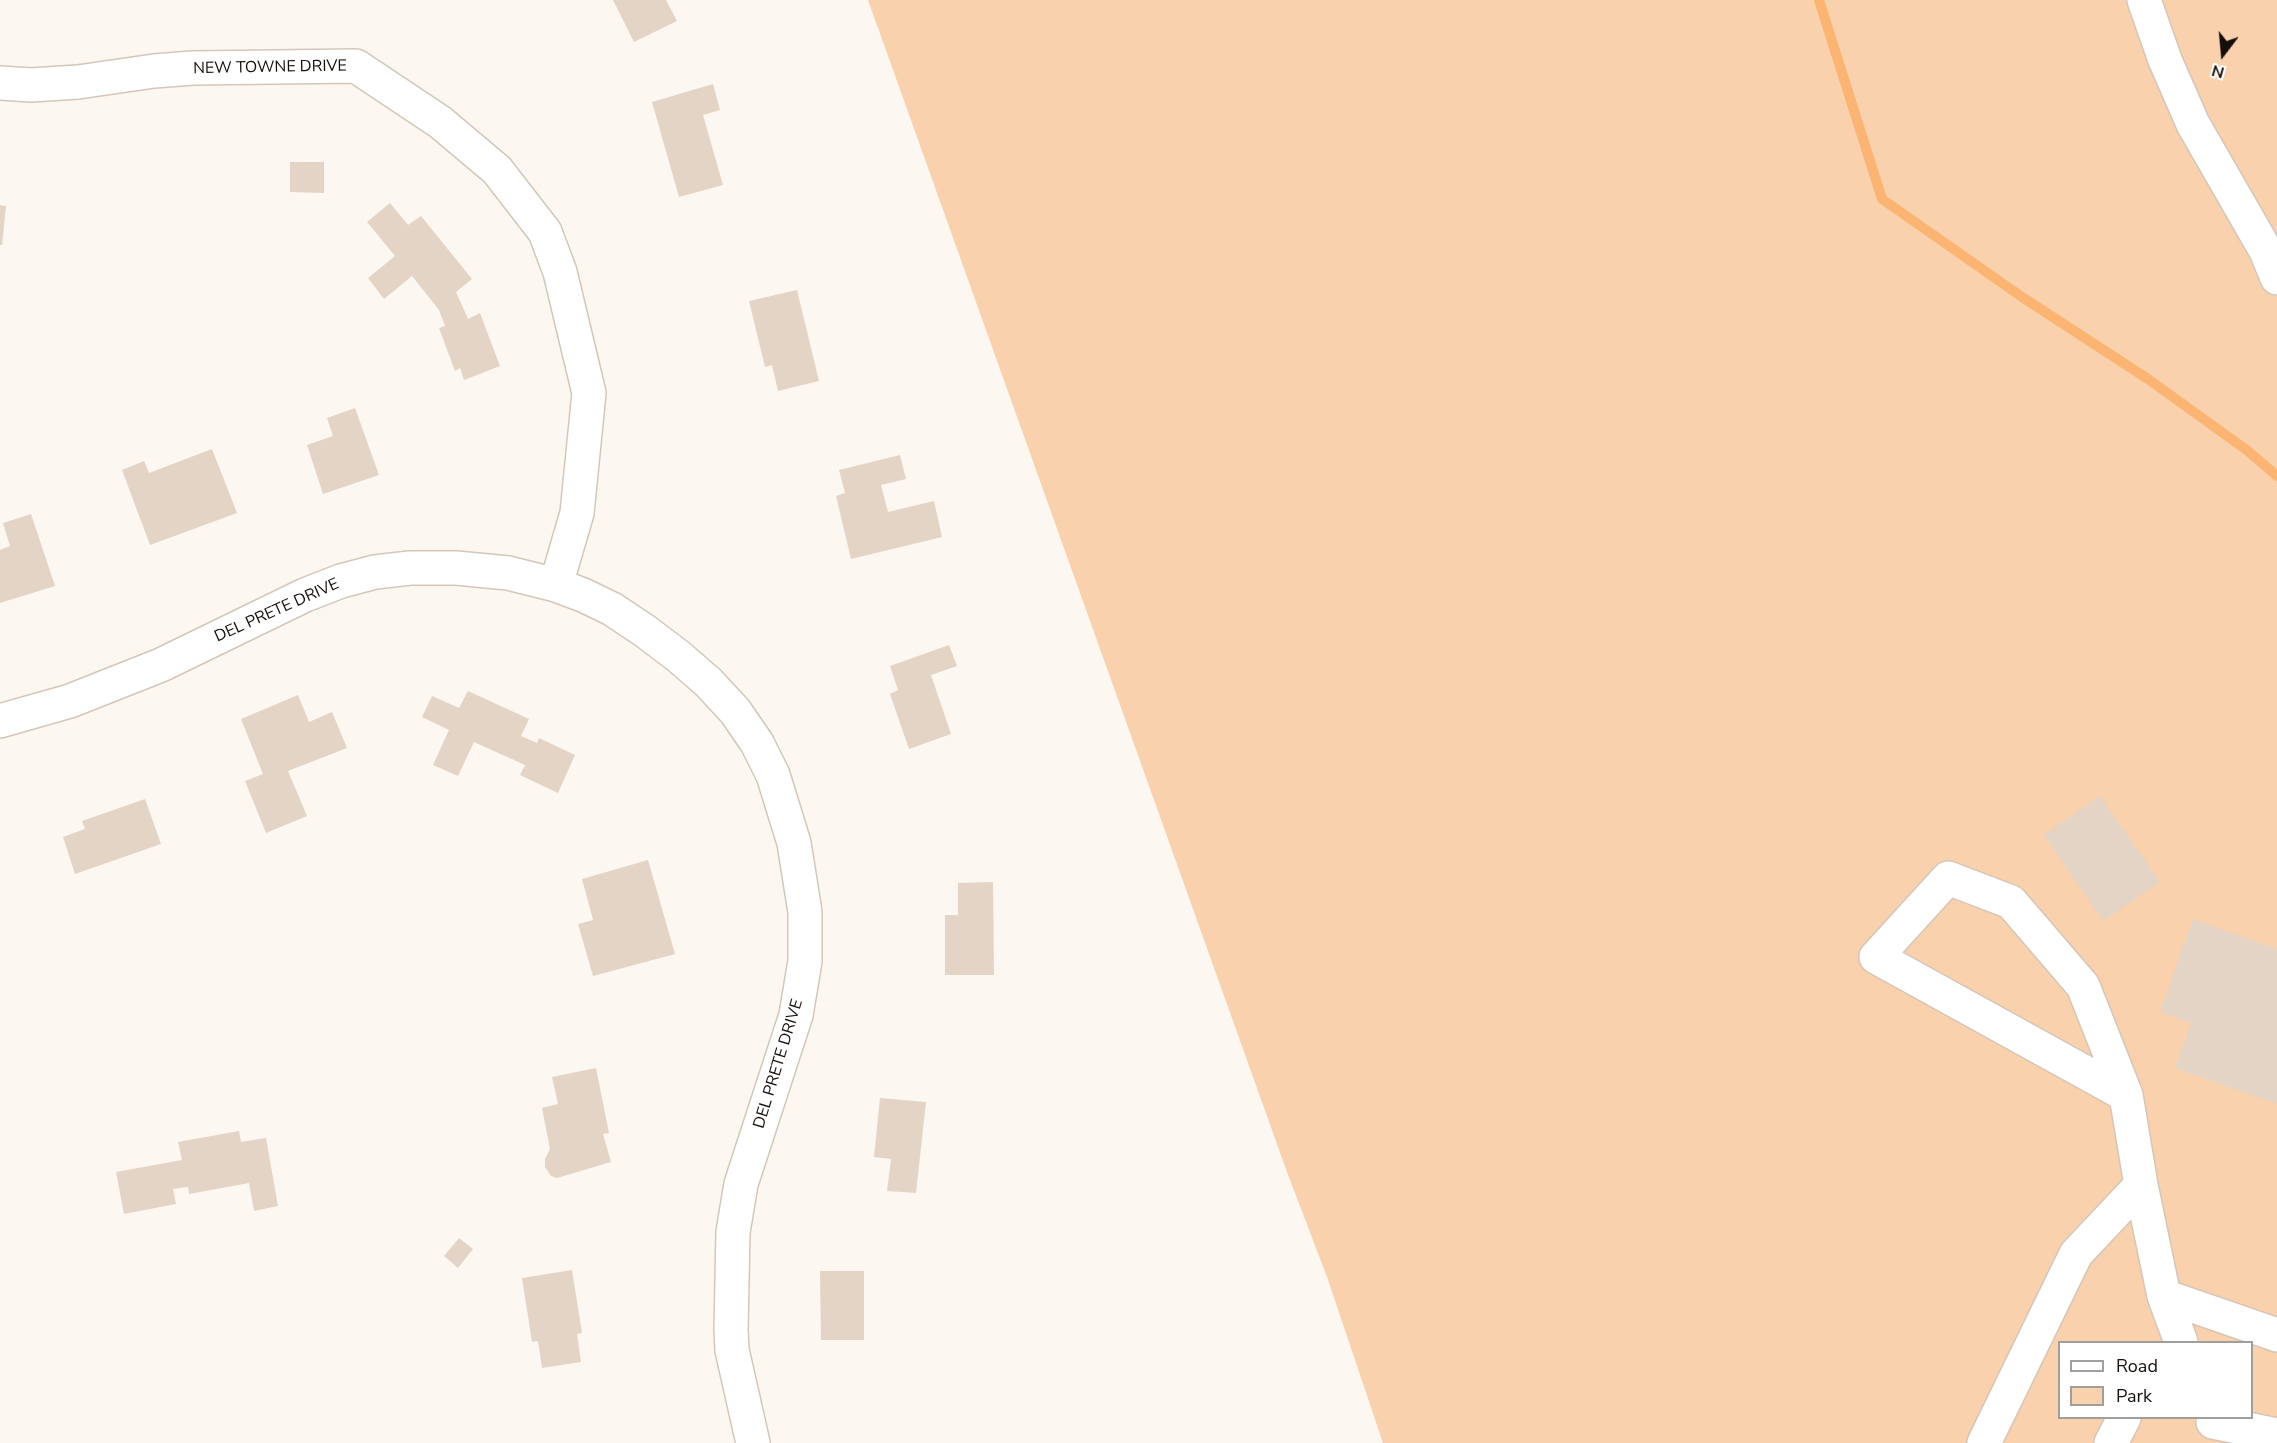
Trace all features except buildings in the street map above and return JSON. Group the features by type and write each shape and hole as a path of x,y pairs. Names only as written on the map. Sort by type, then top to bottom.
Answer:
{"street":[{"path":"2144,0 2165,60 2193,124 2266,251 2277,278"},
{"name":"NEW TOWNE DRIVE","path":"0,83 31,85 78,82 193,68 356,66 440,122 497,170 545,232 560,272 589,393 577,513 556,585"},
{"name":"DEL PRETE DRIVE","path":"0,721 70,701 161,665 305,595 341,581 375,572 410,568 456,568 508,573 556,585 612,609 678,656 708,682 735,711 758,743 773,775 794,843 805,912 806,937 802,986 796,1015 741,1184 733,1232 732,1350 753,1443"},
{"path":"2126,1095 1876,957 1948,878 2011,902 2083,986 2126,1095 2141,1185 2171,1326 2277,1335"},
{"path":"1984,1443 2076,1254 2141,1185"},
{"path":"2111,1443 2123,1419"},
{"path":"2216,1427 2277,1435"}],"green space":[{"path":"868,0 2277,0 2277,1443 1383,1443 1327,1277 1287,1172"}],"waterway":[{"path":"1819,0 1882,199 2022,297 2148,379 2248,451 2277,476"}]}
